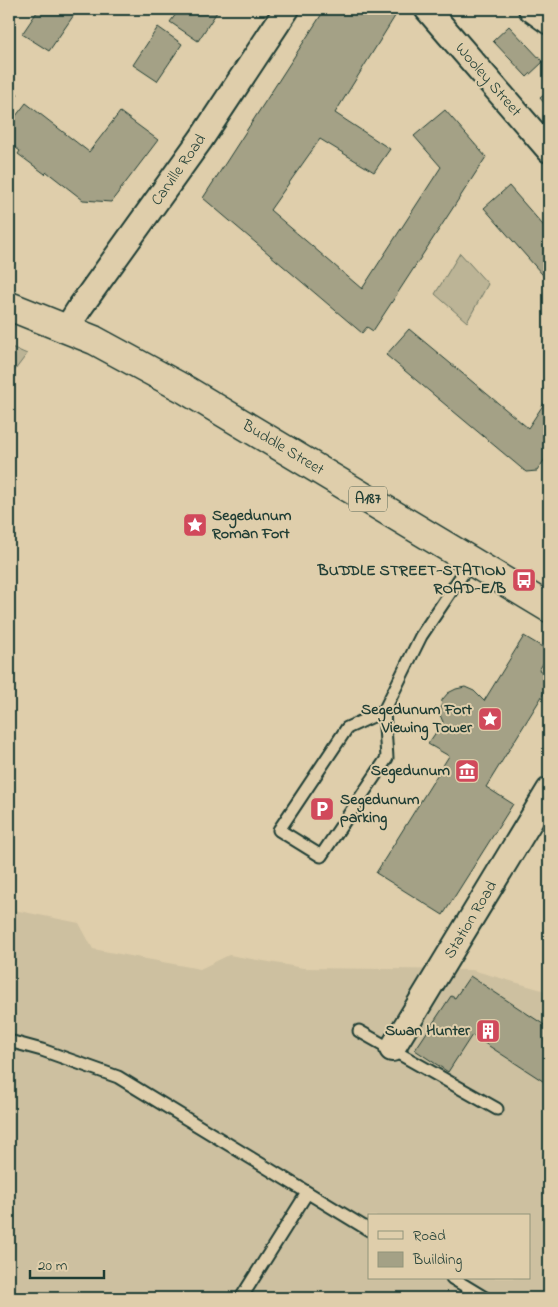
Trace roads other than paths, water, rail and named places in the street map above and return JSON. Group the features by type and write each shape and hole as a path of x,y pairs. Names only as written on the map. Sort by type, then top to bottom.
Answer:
{"main road":[{"name":"Buddle Street","path":"9,306 67,328 102,344 186,390 548,603"}],"street":[{"name":"Carville Road","path":"67,328 201,139 287,9"},
{"name":"Wooley Street","path":"427,9 549,150"},
{"path":"531,9 549,22"},
{"name":"Station Road","path":"392,1049 549,790"}],"lane":[{"path":"384,711 347,728 279,830 321,856 387,758 384,711 421,636 472,560"},
{"path":"359,1031 496,1109"},
{"path":"9,1041 42,1050 118,1077 368,1229"},
{"path":"241,1298 307,1193"},
{"path":"455,1280 485,1298"}],"place":[{"name":"Segedunum Roman Fort","path":"195,525"},
{"name":"BUDDLE STREET-STATION ROAD-E/B","path":"524,580"},
{"name":"Segedunum Fort Viewing Tower","path":"490,719"},
{"name":"Segedunum","path":"467,771"},
{"name":"Segedunum parking","path":"322,809"},
{"name":"Swan Hunter","path":"488,1031"}]}
